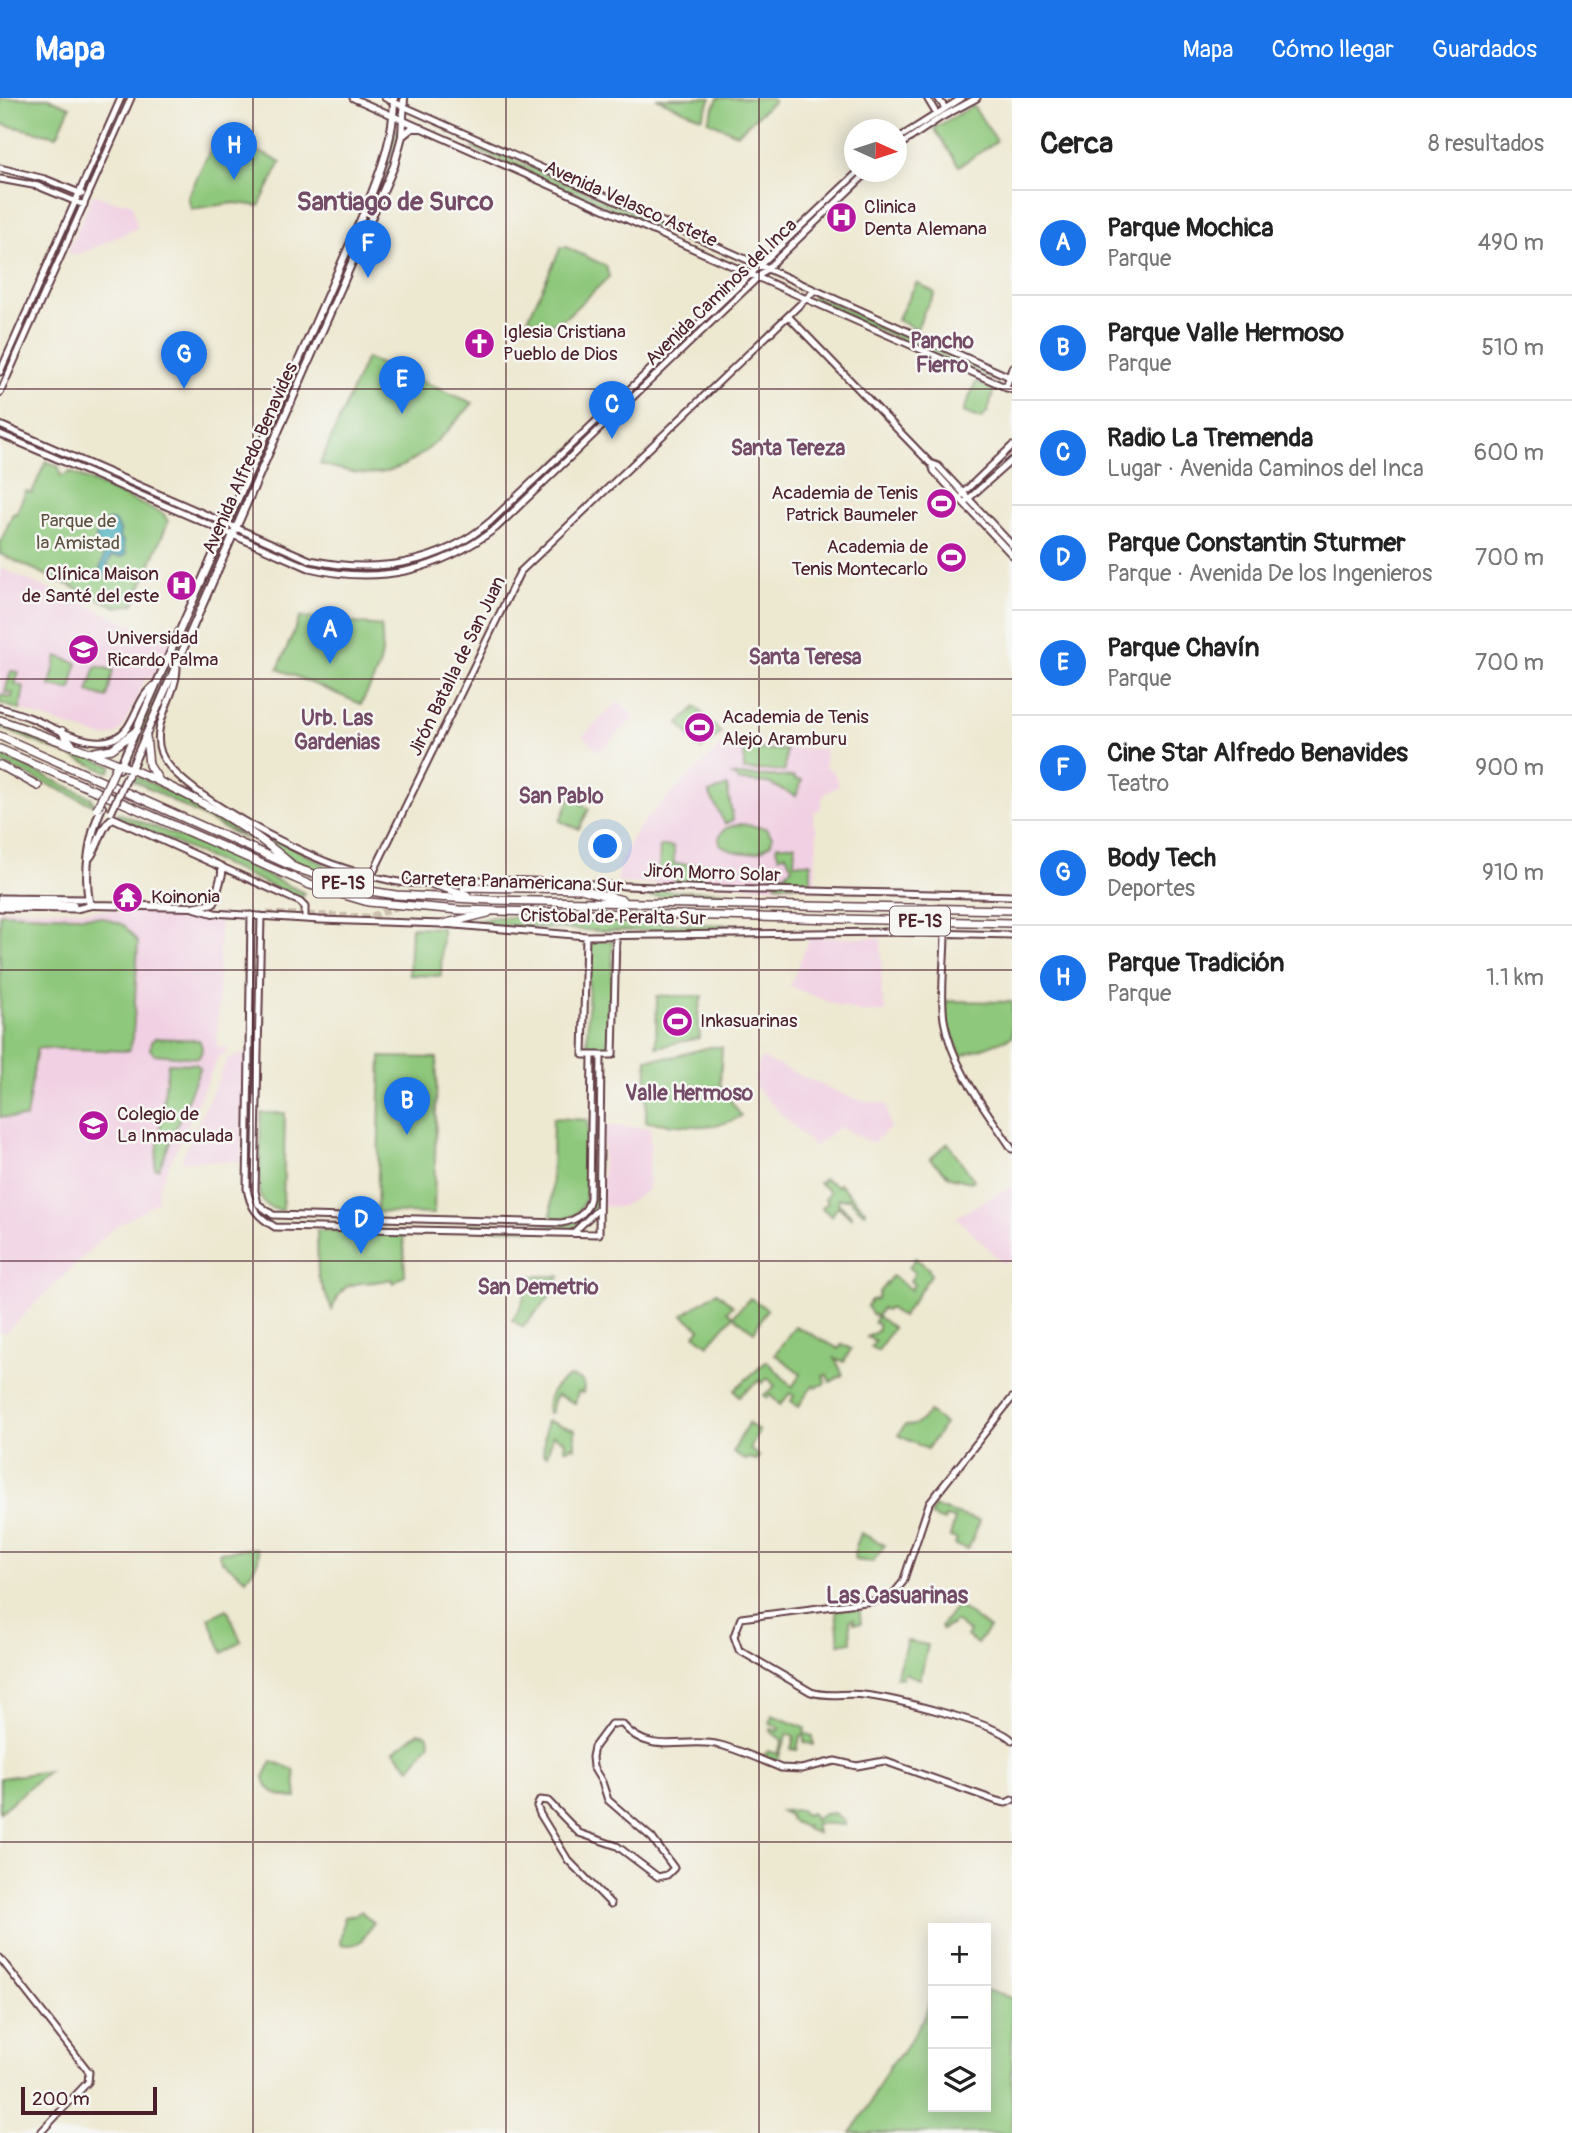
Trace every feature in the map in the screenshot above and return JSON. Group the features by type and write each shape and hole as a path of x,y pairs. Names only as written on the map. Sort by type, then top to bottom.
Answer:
{"highway":[{"path":"0,720 88,751 129,773 161,782 206,805 281,854 296,868"},
{"path":"62,731 72,746"},
{"path":"88,751 113,749 136,731"},
{"name":"Carretera Panamericana Sur","path":"0,736 296,868 370,891 492,900 1012,910"},
{"path":"146,736 149,765 161,782"},
{"name":"Carretera Panamericana Sur","path":"0,749 310,885 394,906 496,911 1012,923"},
{"path":"0,765 38,786"},
{"path":"98,811 118,767"},
{"path":"328,879 362,879 372,875"},
{"path":"429,883 454,893 492,900"},
{"path":"464,887 581,889 613,896 625,902"},
{"path":"0,903 73,905"},
{"path":"443,924 496,911"}],"main road":[{"name":"Avenida Alfredo Benavides","path":"89,859 112,815 394,166 402,136 404,98"},
{"name":"Avenida Alfredo Benavides","path":"118,767 368,203 385,160 394,116 394,100"},
{"path":"402,136 412,128 420,128"},
{"name":"Avenida Alfredo Benavides","path":"90,902 89,859 92,831 98,811"},
{"path":"98,811 103,832"},
{"path":"90,902 192,907 214,903 222,874 222,867 112,815"},
{"path":"192,907 213,914"}],"street":[{"path":"0,372 121,98"},
{"path":"0,393 131,98"},
{"name":"Avenida Velasco Astete","path":"353,98 1009,389"},
{"name":"Avenida Velasco Astete","path":"385,98 1010,377"},
{"path":"927,98 938,116"},
{"path":"938,98 947,110"},
{"path":"907,139 962,98"},
{"path":"947,110 978,98"},
{"path":"907,133 938,116"},
{"path":"0,168 45,179 88,196"},
{"path":"0,178 38,186 84,205"},
{"name":"Avenida Caminos del Inca","path":"234,532 310,560 344,566 405,563 458,545 508,506 848,182"},
{"name":"Avenida Caminos del Inca","path":"0,425 226,528 295,563 340,575 386,575 407,571 462,552 484,537 859,182"},
{"path":"659,233 664,222"},
{"path":"670,238 675,227"},
{"name":"Jirón Batalla de San Juan","path":"372,875 520,572 814,290"},
{"path":"788,316 932,465 934,471 1012,545"},
{"path":"1009,389 1012,368"},
{"name":"Avenida Caminos del Inca","path":"0,434 226,528"},
{"path":"963,493 1012,446"},
{"path":"966,501 1012,460"},
{"path":"932,465 938,466 963,493 966,501 1012,555"},
{"name":"Jirón Morro Solar","path":"177,667 176,681 160,725 158,740 164,759 174,772 214,803 272,835 331,863 372,875 400,882 429,883 470,880 540,881 625,886 1012,896"},
{"path":"0,708 62,731 102,742 114,739 127,728 147,690 157,683"},
{"path":"222,867 300,902 305,906 305,919"},
{"path":"0,903 90,902"},
{"path":"0,903 76,909 90,902"},
{"name":"Cristobal de Peralta Sur","path":"213,914 443,924 586,936 821,932 1012,935"},
{"path":"251,915 247,1188 248,1199 256,1214 275,1227 598,1234 601,1055"},
{"path":"261,916 255,1191 258,1204 273,1215 561,1223 575,1219 585,1210 590,1198 593,1055"},
{"path":"251,928 261,928"},
{"path":"945,933 943,999 947,1030 959,1065 1012,1149"},
{"path":"586,936 583,1055 613,1055 615,936"},
{"path":"573,1233 599,1209"},
{"path":"1012,1398 929,1504 903,1582 889,1599 741,1618 734,1636 739,1650 821,1696 848,1694 876,1697 939,1712 1006,1734 1012,1740"},
{"path":"611,1904 568,1860 538,1811 540,1800 548,1801 579,1833 617,1846 658,1877 667,1875 674,1868 652,1838 608,1800 593,1767 592,1757 598,1740 611,1724 622,1724 634,1734 654,1743 719,1744 781,1768 791,1769 835,1761 857,1766 884,1761 997,1801 1006,1803 1012,1800"},
{"path":"0,1958 88,2068 88,2082 40,2133"}],"shaded area":[{"path":"93,194 111,201 132,203 137,228 80,254 67,253"},
{"name":"Universidad Ricardo Palma","path":"0,568 172,642 154,678 146,678 123,727 116,734 107,737 95,735 0,703"},
{"path":"619,701 635,717 599,752 583,736"},
{"path":"725,741 742,747 825,749 825,767 833,771 839,785 823,795 820,810 814,811 813,824 817,828 815,887 617,883 621,861 632,838 645,820"},
{"name":"Colegio de La Inmaculada","path":"0,909 198,912 204,919 220,920 217,1047 230,1048 217,1059 158,1190 158,1201 112,1229 6,1332 0,1332"},
{"path":"810,937 881,938 882,996 886,1012 861,1012 790,986"},
{"path":"246,1052 241,1162 181,1160 227,1060"},
{"path":"761,1058 854,1099 886,1104 890,1128 873,1143 839,1127 814,1147 756,1088 755,1076"},
{"path":"604,1126 651,1128 648,1190 621,1207 602,1206"},
{"path":"1012,1186 1012,1260 1003,1263 956,1217"}],"green space":[{"path":"0,98 48,98 70,107 57,136 0,124"},
{"path":"656,98 711,98 702,118"},
{"path":"718,98 771,98 774,101 737,134 708,121"},
{"path":"973,106 997,141 959,166 934,128"},
{"path":"395,129 399,131 390,169 340,284 337,284 387,166"},
{"path":"218,133 281,162 259,206 235,203 191,209 188,197"},
{"path":"475,143 658,223 657,228 473,149"},
{"path":"561,247 606,266 609,277 565,318 546,326 528,319"},
{"path":"917,282 935,293 917,329 897,320"},
{"path":"815,296 1001,376 998,382 812,301"},
{"path":"366,358 473,403 431,446 407,464 393,470 364,474 320,464"},
{"path":"976,382 994,389 988,411 981,419 963,412"},
{"path":"586,435 588,439 493,527 459,551 415,568 414,564 457,550 478,534"},
{"name":"Parque de la Amistad","path":"46,461 59,467 60,475 70,472 164,514 168,522 134,604 117,607 0,554 0,544 13,513 16,514 26,491 32,493"},
{"path":"223,543 226,544 130,762 126,760"},
{"path":"300,617 381,626 381,659 361,704 278,669"},
{"path":"57,656 77,663 71,690 50,686"},
{"path":"96,666 113,670 107,698 88,692"},
{"path":"11,671 19,672 15,684 24,687 20,710 0,703 0,695 12,697 13,693 5,692"},
{"name":"Academia de Tenis Alejo Aramburu","path":"696,707 721,733 701,750 679,723"},
{"path":"0,723 112,766 109,772 0,727"},
{"path":"744,749 786,750 785,771 744,770"},
{"path":"0,755 92,798 95,803 93,805 0,762"},
{"path":"732,775 795,777 795,780 802,780 796,796 768,783 740,781"},
{"path":"136,776 213,814 247,840 133,780"},
{"path":"727,786 733,820 725,824 709,793"},
{"path":"571,797 589,809 579,829 560,821"},
{"path":"118,813 211,849 304,893 301,899 117,817"},
{"path":"741,824 765,828 772,836 771,843 760,851 747,853 721,845 719,839 722,832"},
{"path":"255,827 327,866 350,875 323,872 297,862 250,832"},
{"path":"778,845 795,845 794,863 811,863 811,885 776,884 772,876 781,872 783,875 792,868 786,854 779,857 776,848"},
{"path":"660,846 674,847 674,864 703,864 703,882 674,881 674,871 659,871"},
{"path":"621,890 728,892 727,897 718,898 625,896"},
{"path":"0,913 101,917 124,925 138,942 133,1038 129,1051 37,1048 26,1118 0,1117"},
{"path":"494,917 730,925 730,930 601,931 468,923"},
{"path":"411,927 442,928 441,976 409,975"},
{"path":"590,940 613,941 610,1049 587,1048"},
{"name":"Inkasuarinas","path":"657,996 702,996 698,1012 700,1038 656,1047"},
{"path":"946,1001 1012,1002 1012,1037 961,1056 947,1022"},
{"path":"155,1038 199,1040 202,1051 198,1058 154,1054 150,1049"},
{"path":"710,1047 722,1047 720,1084 741,1116 707,1126 646,1122 647,1059 672,1057"},
{"path":"381,1057 437,1058 434,1214 377,1212"},
{"path":"168,1063 196,1064 200,1069 159,1169 155,1169"},
{"path":"261,1113 285,1113 283,1210 267,1206 259,1192"},
{"path":"553,1118 588,1120 586,1199 576,1215 564,1219 551,1217"},
{"path":"595,1124 598,1124 597,1202 593,1210 572,1230 468,1228 468,1223 543,1226 571,1223 582,1218 593,1196"},
{"path":"948,1143 974,1180 971,1182 950,1177 930,1159"},
{"path":"824,1179 838,1186 839,1184 866,1211 864,1213 848,1198 839,1198 838,1203 852,1216 851,1218 838,1206 831,1216 822,1208 828,1202 825,1199 830,1192 819,1183"},
{"path":"317,1230 403,1232 405,1275 393,1283 391,1279 348,1286 337,1298 332,1310 318,1276"},
{"path":"915,1258 928,1268 931,1275 902,1317 889,1308 886,1311 882,1308 877,1316 893,1328 878,1351 871,1347 875,1341 867,1337 878,1331 878,1324 874,1323 876,1316 867,1306 871,1300 877,1299 879,1292 892,1276 911,1290 914,1284 910,1281 915,1273 909,1268"},
{"path":"522,1276 560,1276 549,1298 523,1327 512,1320 523,1299 525,1289"},
{"path":"717,1292 733,1306 727,1311 733,1316 708,1345 695,1335 700,1329 683,1315"},
{"path":"750,1298 767,1309 754,1332 733,1316"},
{"path":"795,1326 839,1349 842,1344 851,1349 844,1362 835,1358 843,1375 830,1382 827,1375 823,1376 826,1383 817,1387 813,1385 798,1407 791,1401 794,1396 790,1393 780,1405 770,1395 767,1398 764,1395 775,1386 768,1378 762,1383 760,1380 739,1396 734,1390 767,1361 792,1387 801,1374 775,1354"},
{"path":"570,1377 581,1380 584,1384 583,1393 578,1392 575,1403 557,1395 553,1400 551,1413 548,1413 548,1401 552,1391"},
{"path":"929,1412 945,1424 927,1449 898,1435 905,1425 918,1423"},
{"path":"548,1421 575,1430 575,1448 571,1446 564,1449 565,1441 553,1435 547,1455 543,1454"},
{"path":"748,1423 759,1431 750,1449 759,1456 757,1460 746,1460 733,1452"},
{"path":"934,1507 980,1521 968,1549 955,1545 957,1539 950,1537 955,1519 945,1517 944,1521 931,1516"},
{"path":"861,1533 885,1545 872,1562 855,1560 854,1553"},
{"path":"256,1548 258,1560 246,1579 221,1560 219,1555 220,1552"},
{"path":"957,1605 989,1628 977,1644 967,1636 970,1632 955,1621 942,1629 941,1626"},
{"path":"859,1607 861,1623 850,1620 851,1642 839,1644 836,1609"},
{"path":"227,1609 241,1641 223,1653 209,1618"},
{"path":"907,1641 928,1645 920,1679 904,1673 902,1678 896,1677"},
{"path":"772,1715 805,1728 804,1733 813,1736 814,1745 804,1742 804,1735 800,1736 797,1750 791,1749 794,1737 787,1734 777,1762 764,1756 768,1751 778,1754 782,1740 770,1731 779,1731 780,1727 770,1723"},
{"path":"419,1732 427,1734 430,1743 410,1768 394,1751"},
{"path":"272,1761 294,1770 297,1798 280,1795 268,1787 264,1777"},
{"path":"48,1771 0,1812 0,1778"},
{"path":"801,1810 804,1815 811,1813 814,1820 824,1814 834,1813 845,1825 815,1823 817,1833 790,1820 789,1815 781,1811"},
{"path":"361,1911 373,1923 366,1934 357,1944 340,1944 344,1917"},
{"path":"991,1992 1012,1998 1012,2133 850,2133 866,2110 890,2065 902,2053 924,2018 928,2006 928,2112 991,2112"}],"water":[{"path":"114,521 120,530 126,555 112,556 107,565 113,571 103,577 99,572 105,553 97,543 96,536 101,523"}],"tunnel":[{"path":"267,914 370,917 450,889"}],"place":[{"name":"Parque Tradición","path":"234,180"},
{"name":"Clinica Denta Alemana","path":"841,218"},
{"name":"Cine Star Alfredo Benavides","path":"368,278"},
{"name":"Iglesia Cristiana Pueblo de Dios","path":"480,343"},
{"name":"Body Tech","path":"184,389"},
{"name":"Parque Chavín","path":"402,414"},
{"name":"Radio La Tremenda","path":"612,439"},
{"name":"Academia de Tenis Patrick Baumeler","path":"941,504"},
{"name":"Academia de Tenis Montecarlo","path":"951,558"},
{"name":"Clínica Maison de Santé del este","path":"182,585"},
{"name":"Universidad Ricardo Palma","path":"84,649"},
{"name":"Parque Mochica","path":"330,664"},
{"name":"Academia de Tenis Alejo Aramburu","path":"699,728"},
{"name":"Koinonia","path":"128,897"},
{"name":"Inkasuarinas","path":"677,1021"},
{"name":"Colegio de La Inmaculada","path":"94,1125"},
{"name":"Parque Valle Hermoso","path":"407,1135"},
{"name":"Parque Constantin Sturmer","path":"361,1254"}],"district":[{"name":"Santiago de Surco","path":"395,202"},
{"name":"Pancho Fierro","path":"942,353"},
{"name":"Santa Tereza","path":"788,448"},
{"name":"Santa Teresa","path":"805,657"},
{"name":"Urb. Las Gardenias","path":"337,730"},
{"name":"San Pablo","path":"561,796"},
{"name":"Valle Hermoso","path":"689,1093"},
{"name":"San Demetrio","path":"538,1287"},
{"name":"Las Casuarinas","path":"897,1595"}]}
